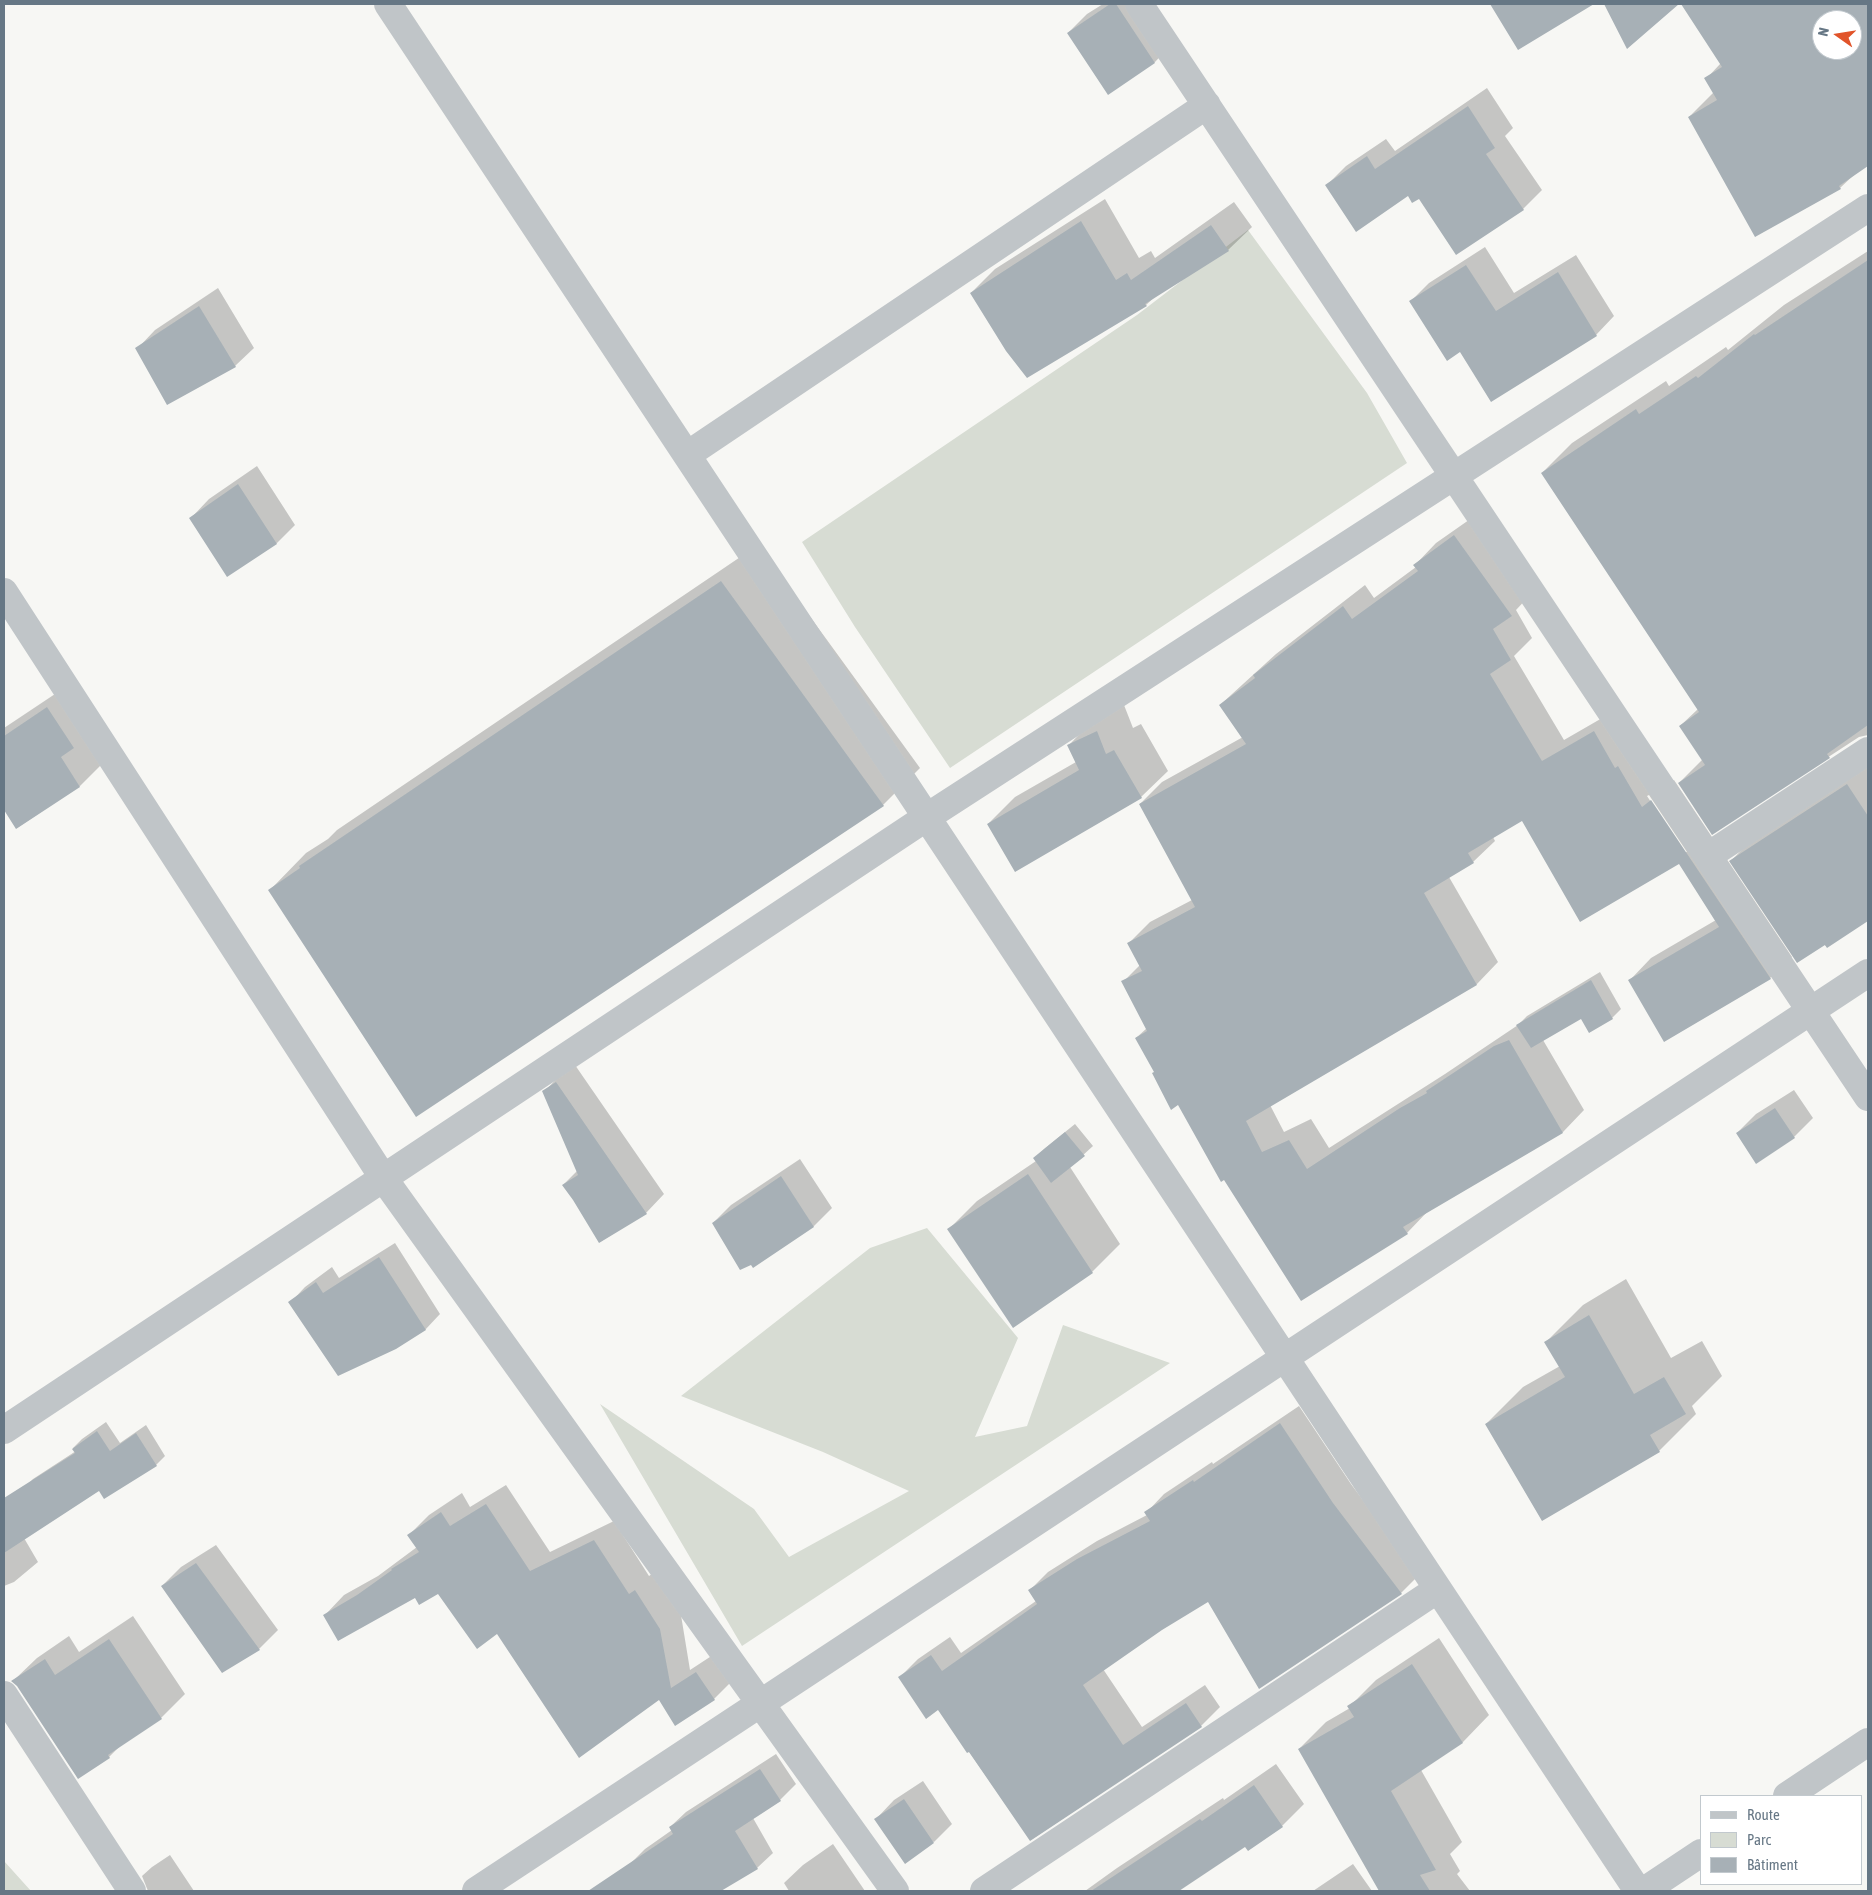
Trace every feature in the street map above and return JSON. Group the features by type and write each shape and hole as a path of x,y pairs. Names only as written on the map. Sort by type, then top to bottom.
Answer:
{"street":[{"path":"388,4 1638,1891"},
{"path":"1139,4 1868,1097"},
{"path":"687,455 1207,105"},
{"path":"4,1430 927,817 1868,208"},
{"path":"4,592 384,1179 762,1703 895,1891"},
{"path":"1708,856 1868,751"},
{"path":"476,1891 1868,972"},
{"path":"984,1891 1438,1589"},
{"path":"4,1696 132,1891"},
{"path":"1788,1795 1868,1742"},
{"path":"1644,1891 1700,1855"}],"green space":[{"path":"1248,230 1367,393 1407,463 950,768 855,627 802,542 1137,315"},
{"path":"927,1228 1018,1338 975,1437 1027,1426 1063,1325 1170,1363 742,1646 600,1404 754,1509 789,1557 909,1491 823,1452 681,1396 870,1248"},
{"path":"4,1861 31,1891 4,1891"}],"building":[{"path":"1110,4 1116,4 1155,63 1108,95 1067,33"},
{"path":"1490,4 1594,4 1518,50"},
{"path":"1604,4 1679,4 1627,49"},
{"path":"1681,4 1868,4 1868,166 1839,186 1841,189 1755,237 1688,117 1717,100 1704,78 1722,67"},
{"path":"1468,106 1495,148 1486,154 1524,210 1456,255 1419,199 1412,203 1408,196 1356,232 1325,185 1367,156 1375,169"},
{"path":"1081,221 1116,280 1127,273 1131,280 1211,225 1229,251 1145,304 1147,306 1027,378 1006,351 970,293"},
{"path":"1868,260 1868,725 1827,754 1830,758 1712,835 1678,783 1705,765 1679,726 1699,712 1541,473 1636,409 1639,414 1696,376 1698,378 1754,334"},
{"path":"1466,265 1496,311 1558,272 1597,336 1491,402 1460,352 1447,361 1409,301"},
{"path":"199,306 236,367 167,405 135,348"},
{"path":"238,484 277,544 227,577 189,518"},
{"path":"1454,535 1512,616 1493,629 1511,660 1490,674 1542,761 1594,731 1615,768 1618,766 1642,807 1651,800 1771,979 1664,1042 1628,980 1719,927 1679,864 1580,922 1522,821 1468,853 1474,863 1424,893 1477,985 1246,1121 1262,1152 1289,1140 1307,1169 1400,1108 1427,1093 1426,1091 1494,1046 1509,1040 1563,1133 1403,1227 1408,1234 1301,1301 1224,1180 1221,1182 1178,1105 1171,1110 1152,1073 1154,1072 1135,1038 1147,1031 1121,981 1142,971 1127,943 1195,907 1139,804 1246,744 1219,705 1255,678 1253,675 1343,606 1352,619 1418,571 1413,565"},
{"path":"721,581 884,806 416,1117 268,890 300,868 299,866"},
{"path":"47,707 74,748 61,757 80,787 16,829 4,810 4,736"},
{"path":"1097,731 1106,754 1114,750 1142,798 1015,872 987,824 1079,770 1067,745"},
{"path":"1847,784 1868,816 1868,921 1827,948 1825,945 1797,963 1729,861"},
{"path":"1591,980 1613,1019 1589,1033 1581,1019 1531,1048 1516,1025"},
{"path":"556,1082 647,1214 599,1243 562,1185 578,1175 542,1091"},
{"path":"1775,1108 1795,1138 1756,1164 1736,1133"},
{"path":"1065,1132 1085,1156 1051,1183 1033,1158"},
{"path":"1028,1174 1093,1273 1013,1328 947,1229"},
{"path":"781,1176 814,1227 753,1268 751,1265 740,1270 712,1223"},
{"path":"379,1257 426,1330 396,1349 338,1376 288,1302 316,1282 323,1293"},
{"path":"1589,1315 1634,1394 1664,1377 1686,1414 1650,1435 1660,1452 1542,1521 1485,1424 1565,1377 1544,1342"},
{"path":"1280,1423 1333,1503 1402,1594 1259,1689 1208,1602 1162,1630 1083,1685 1123,1745 1186,1703 1202,1727 1030,1841 938,1710 926,1719 898,1677 931,1655 942,1671 1037,1604 1028,1590 1077,1559 1150,1521 1144,1512 1193,1480 1194,1482"},
{"path":"97,1431 110,1451 136,1433 157,1466 104,1499 99,1491 4,1553 4,1498 75,1453 72,1449"},
{"path":"486,1504 530,1571 594,1540 629,1594 635,1590 660,1629 671,1688 696,1672 715,1700 675,1726 659,1700 579,1758 497,1634 477,1649 438,1594 419,1605 415,1598 338,1641 323,1615 357,1595 391,1569 419,1552 407,1535 441,1512 450,1526"},
{"path":"196,1563 260,1650 222,1673 161,1586"},
{"path":"109,1639 162,1719 108,1755 110,1758 78,1779 17,1686 11,1681 45,1659 55,1675"},
{"path":"1412,1664 1463,1743 1391,1791 1436,1870 1420,1875 1430,1891 1379,1891 1298,1749 1354,1717 1347,1706"},
{"path":"760,1769 781,1801 735,1831 758,1869 721,1891 588,1891 673,1834 669,1827"},
{"path":"1254,1785 1283,1827 1248,1851 1245,1847 1179,1891 1091,1891 1200,1819 1202,1821"},
{"path":"904,1799 934,1843 905,1864 874,1819"}]}
